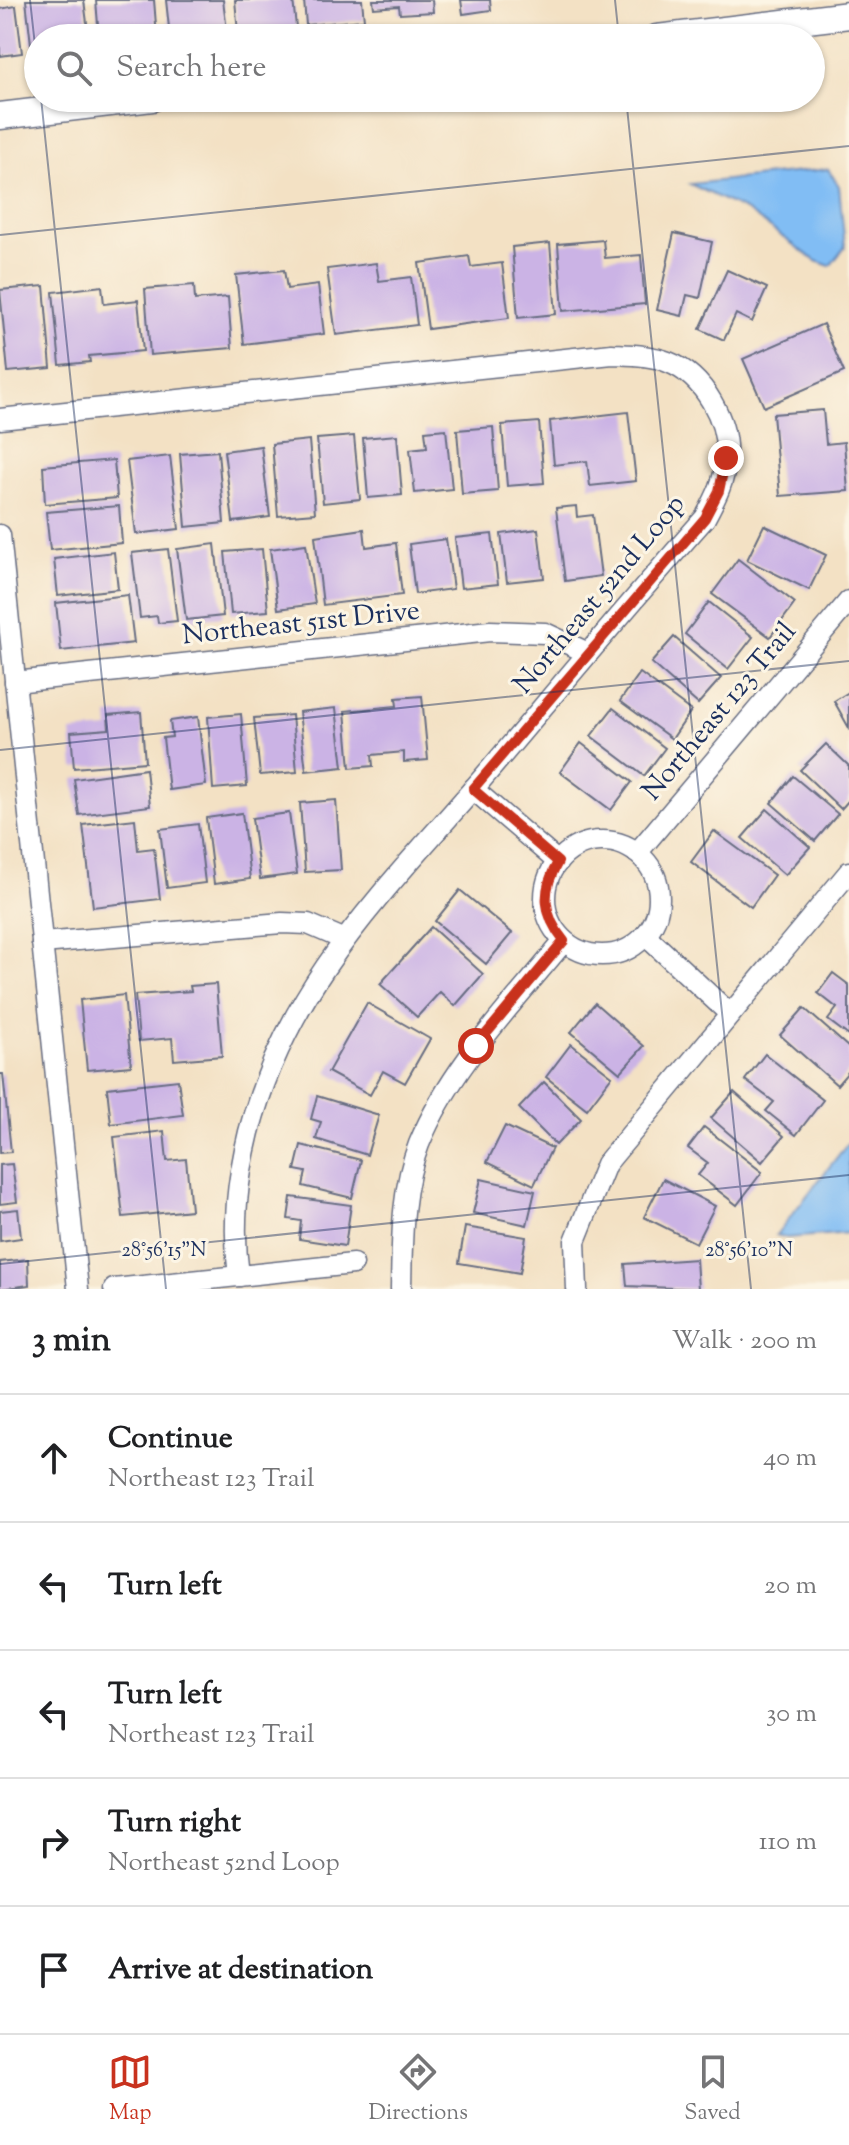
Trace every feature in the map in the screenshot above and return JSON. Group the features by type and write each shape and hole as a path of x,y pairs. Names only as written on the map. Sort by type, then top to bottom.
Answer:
{"street":[{"path":"774,24 849,15"},
{"path":"0,116 34,112"},
{"name":"Northeast 52nd Loop","path":"0,419 612,354 670,362 711,399 723,425 726,458 719,491 705,518 343,939 287,1026 256,1105 239,1172 234,1216 239,1276"},
{"path":"0,535 78,1289"},
{"name":"Northeast 123 Trail","path":"637,853 848,604"},
{"name":"Northeast 51st Drive","path":"15,682 490,631 545,633 588,653"},
{"path":"473,789 558,862"},
{"path":"596,842 622,845 637,853 657,884 659,902 655,920 645,935 632,947 615,954 597,955 579,951 564,941 553,927 545,894 558,862 571,850 596,842"},
{"path":"577,1289 575,1241 606,1164 849,872"},
{"path":"42,943 282,923 308,924 343,939"},
{"path":"645,935 730,1014"},
{"path":"401,1289 402,1219 419,1145 476,1046 564,941"},
{"path":"114,1289 353,1264"}],"water":[{"path":"828,169 839,186 845,247 830,266 816,261 747,211 690,184"},
{"path":"849,1142 849,1233 787,1238 776,1235"}],"building":[{"path":"26,0 84,0 87,24 29,24"},
{"path":"96,0 154,0 156,24 98,24"},
{"path":"166,0 223,0 226,24 169,24"},
{"path":"235,0 293,0 296,24 237,24"},
{"path":"304,0 362,0 364,20 306,24"},
{"path":"373,0 432,0 433,12 400,14 399,6 374,8"},
{"path":"461,0 490,0 491,10 463,14"},
{"path":"16,6 22,53 0,56 0,9"},
{"path":"674,233 712,242 700,298 687,295 682,316 657,310"},
{"path":"603,240 605,258 641,255 645,304 563,311 558,244"},
{"path":"550,243 556,314 518,318 512,247"},
{"path":"469,256 471,267 502,263 509,318 428,329 419,263"},
{"path":"376,263 379,281 411,277 417,325 336,335 327,269"},
{"path":"284,270 287,289 318,285 324,334 244,344 236,275"},
{"path":"727,270 767,288 752,322 736,314 724,340 700,329"},
{"path":"194,285 195,300 228,297 232,348 150,355 145,289"},
{"path":"44,286 51,368 8,372 0,290"},
{"path":"102,286 104,304 138,300 143,351 89,356 90,362 60,365 53,292"},
{"path":"823,324 844,372 764,407 743,359"},
{"path":"823,410 826,444 844,442 848,491 780,496 773,414"},
{"path":"628,412 636,481 590,486 587,461 554,465 550,421"},
{"path":"539,422 544,483 507,486 502,425"},
{"path":"493,427 498,491 462,494 457,430"},
{"path":"446,429 452,489 415,493 410,449 427,447 425,431"},
{"path":"397,435 402,495 368,498 363,438"},
{"path":"354,436 360,499 323,503 317,439"},
{"path":"309,440 315,513 278,516 272,444"},
{"path":"261,446 270,517 233,522 224,451"},
{"path":"218,451 224,523 186,527 180,454"},
{"path":"170,456 179,529 136,534 127,461"},
{"path":"114,460 117,498 45,504 43,466"},
{"path":"119,506 122,543 50,550 46,512"},
{"path":"576,506 577,517 593,515 601,576 565,581 556,508"},
{"path":"764,525 826,555 809,590 747,560"},
{"path":"364,529 366,547 396,543 402,595 323,605 315,536"},
{"path":"538,529 544,578 507,582 501,534"},
{"path":"492,534 498,584 461,588 455,538"},
{"path":"446,539 453,589 415,594 409,544"},
{"path":"215,544 223,616 186,620 177,549"},
{"path":"306,544 315,604 278,609 270,549"},
{"path":"168,549 177,621 158,623 157,616 140,618 132,553"},
{"path":"262,549 268,611 231,614 225,552"},
{"path":"114,552 118,589 58,596 54,559"},
{"path":"738,559 795,603 770,637 712,594"},
{"path":"128,595 134,643 61,651 56,603"},
{"path":"709,602 753,637 728,669 685,634"},
{"path":"674,637 721,678 698,704 651,663"},
{"path":"640,673 691,711 672,739 620,701"},
{"path":"849,692 849,728 834,701"},
{"path":"422,696 428,760 404,762 404,752 372,755 373,766 350,768 345,711 397,706 396,698"},
{"path":"336,708 343,767 306,771 299,712"},
{"path":"613,708 665,748 644,776 591,736"},
{"path":"141,712 145,762 74,768 71,732 109,729 108,715"},
{"path":"241,714 247,786 213,789 208,717"},
{"path":"292,715 297,772 260,775 254,718"},
{"path":"198,717 206,785 169,790 163,738 172,737 170,721"},
{"path":"581,743 632,782 611,810 560,772"},
{"path":"826,744 849,766 849,800 841,809 800,770"},
{"path":"146,769 150,806 79,815 74,779"},
{"path":"793,776 838,814 815,841 771,803"},
{"path":"336,800 341,870 305,872 300,803"},
{"path":"767,809 810,847 785,875 742,838"},
{"path":"242,813 250,879 214,884 206,818"},
{"path":"289,813 297,874 260,879 252,818"},
{"path":"135,819 138,850 154,848 160,899 93,907 83,825"},
{"path":"198,824 205,883 167,888 160,829"},
{"path":"714,831 774,875 751,907 691,862"},
{"path":"460,890 512,933 486,964 435,921"},
{"path":"431,927 483,974 455,1006 440,992 417,1017 380,984"},
{"path":"833,973 849,985 849,1036 828,1020 837,1008 818,993"},
{"path":"216,984 222,1056 174,1060 172,1038 139,1041 135,995 191,991 190,986"},
{"path":"124,995 131,1066 87,1070 80,1000"},
{"path":"367,1003 430,1039 405,1083 383,1071 370,1095 328,1072"},
{"path":"595,1003 644,1046 620,1073 571,1032"},
{"path":"804,1008 849,1048 849,1071 837,1085 780,1035"},
{"path":"571,1044 612,1076 587,1109 546,1077"},
{"path":"765,1054 823,1100 796,1135 766,1111 774,1102 745,1080"},
{"path":"0,1074 3,1074 11,1152 0,1153"},
{"path":"178,1080 183,1115 111,1124 107,1088"},
{"path":"544,1082 581,1119 556,1145 519,1108"},
{"path":"734,1092 784,1136 762,1162 711,1118"},
{"path":"317,1096 379,1115 367,1155 316,1139 321,1122 311,1119"},
{"path":"505,1126 552,1148 534,1185 487,1162"},
{"path":"704,1127 762,1172 737,1205 698,1175 708,1163 688,1148"},
{"path":"164,1131 167,1161 186,1159 191,1210 123,1217 114,1137"},
{"path":"301,1145 361,1160 352,1198 303,1186 306,1172 295,1170"},
{"path":"12,1164 17,1202 0,1204 0,1165"},
{"path":"481,1179 535,1191 527,1225 473,1213"},
{"path":"663,1179 715,1206 696,1243 644,1217"},
{"path":"291,1197 351,1205 345,1246 299,1239 301,1221 288,1219"},
{"path":"18,1209 21,1238 0,1241 0,1211"},
{"path":"465,1227 526,1237 520,1273 459,1263"},
{"path":"28,1259 29,1285 0,1289 0,1262"},
{"path":"696,1259 698,1289 627,1286 625,1264"}],"route":[{"path":"476,1046 564,941 546,911 545,894 549,877 558,862 473,789 705,518 719,491 726,458"}]}
